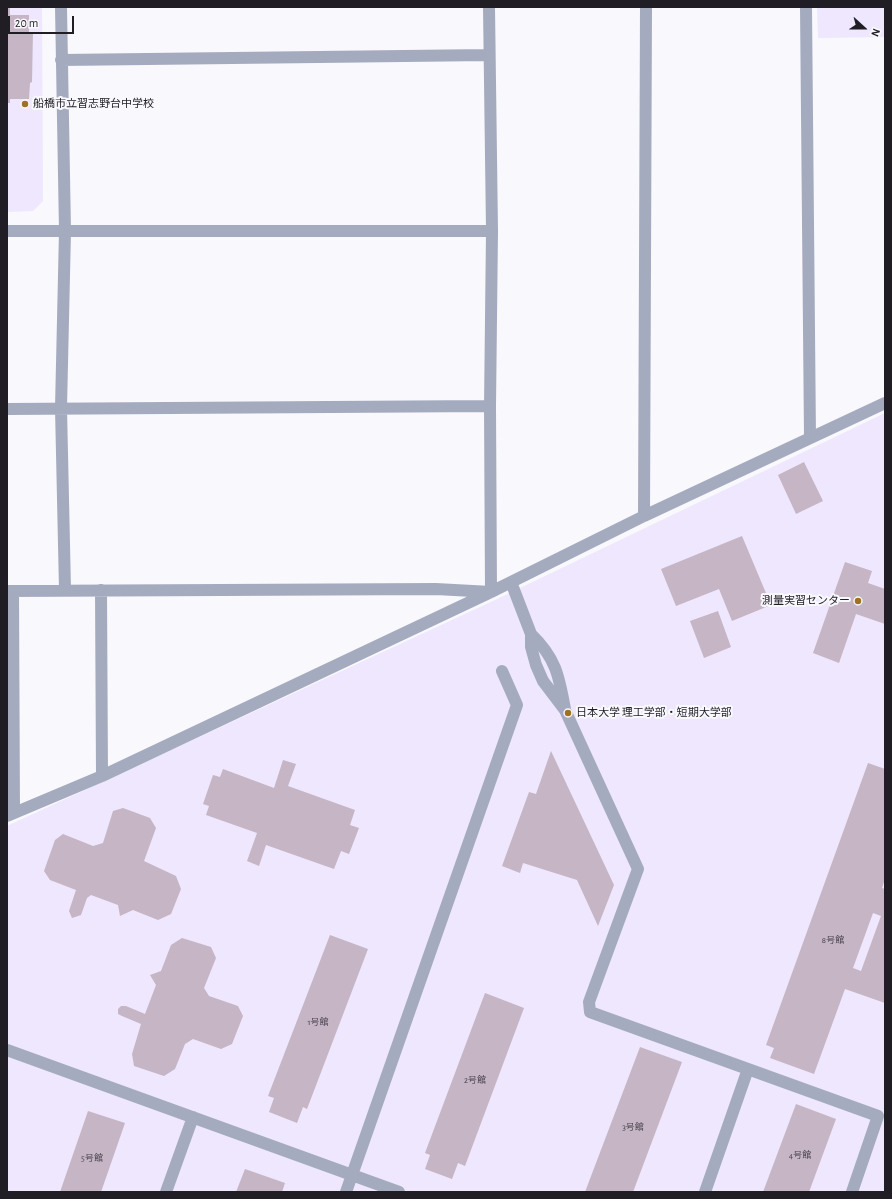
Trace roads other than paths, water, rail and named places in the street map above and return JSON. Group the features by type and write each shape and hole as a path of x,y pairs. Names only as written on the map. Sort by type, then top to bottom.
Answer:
{"street":[{"path":"61,7 65,231 61,408 65,590"},
{"path":"489,7 492,230 490,406 491,592"},
{"path":"644,516 646,7"},
{"path":"806,7 810,438"},
{"path":"61,60 489,55"},
{"path":"7,231 492,230"},
{"path":"491,592 436,589 10,591 10,814 102,776 491,592 644,516 885,402"},
{"path":"7,409 490,406"},
{"path":"511,582 531,634 532,653 542,681 565,710 638,869 589,1002 590,1012 878,1116 852,1192"},
{"path":"101,590 102,776"},
{"path":"531,634 551,657 559,677 565,710"},
{"path":"346,1192 517,705 502,671"},
{"path":"7,1050 399,1192"},
{"path":"705,1192 748,1069"},
{"path":"166,1192 193,1117"}],"place":[{"name":"船橋市立習志野台中学校","path":"25,104"},
{"name":"測量実習センター","path":"858,601"},
{"name":"日本大学 理工学部・短期大学部","path":"568,713"}]}
